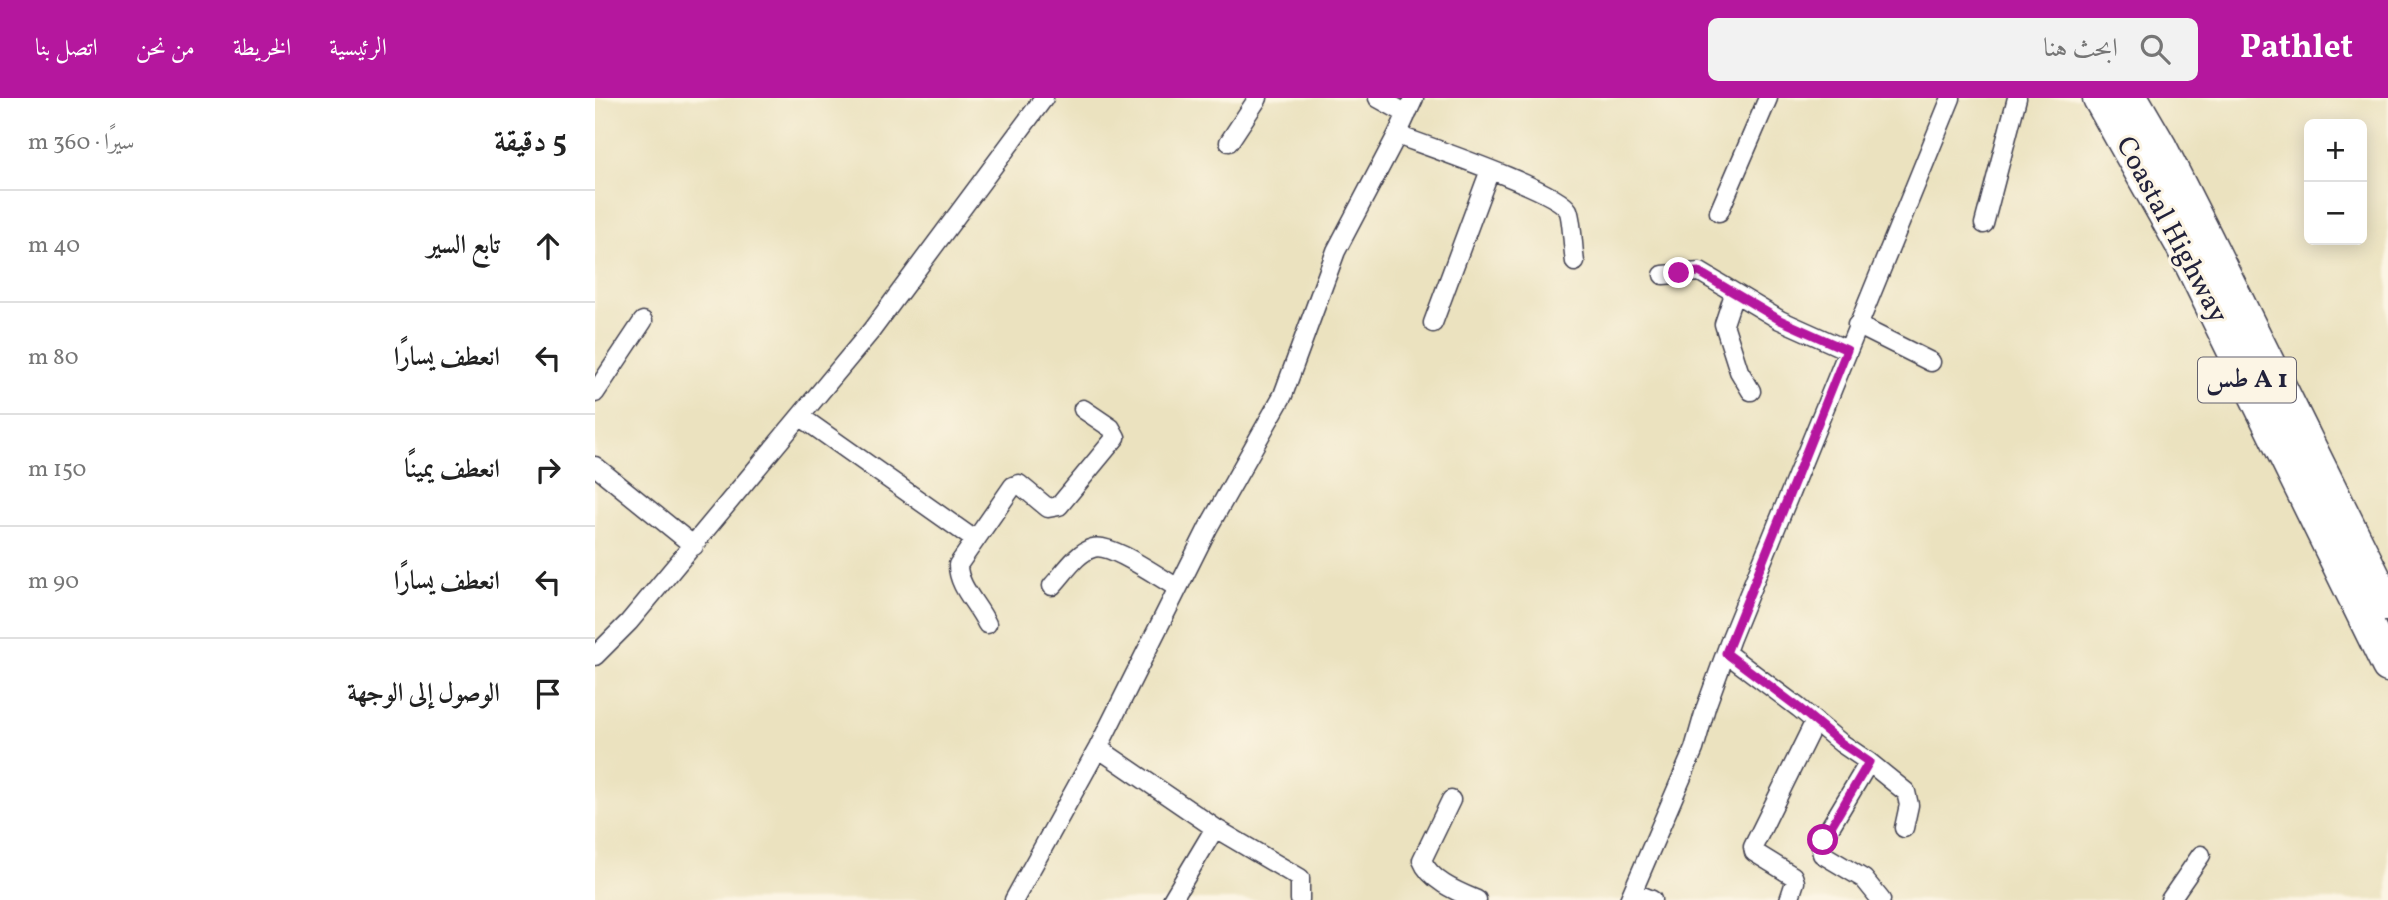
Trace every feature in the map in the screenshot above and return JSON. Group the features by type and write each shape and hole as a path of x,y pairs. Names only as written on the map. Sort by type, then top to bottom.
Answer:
{"highway":[{"name":"Coastal Highway","path":"2099,98 2181,244 2388,666"},
{"name":"Coastal Highway","path":"2131,98 2160,146 2388,605"}],"street":[{"path":"595,656 629,622 871,331 1044,98"},
{"path":"1229,142 1258,98"},
{"path":"1014,900 1098,748 1208,528 1283,395 1336,251 1410,106 1378,98"},
{"path":"1719,212 1768,98"},
{"path":"1653,900 1631,896 1694,749 1726,653 1951,98"},
{"path":"1984,224 2017,98"},
{"path":"1397,135 1523,182 1567,206 1571,214 1575,262"},
{"path":"1433,323 1490,170"},
{"path":"1663,275 1699,272 1780,320 1847,350"},
{"path":"1734,294 1724,324 1739,371 1751,391"},
{"path":"595,393 643,321"},
{"path":"1857,325 1931,362"},
{"path":"987,624 960,581 958,565 1013,486 1019,484 1048,508 1059,506 1116,437 1111,428 1083,408"},
{"path":"801,417 975,540"},
{"path":"595,466 694,545"},
{"path":"1052,586 1081,554 1093,547 1116,552 1178,589"},
{"path":"1726,653 1906,792 1909,805 1904,828"},
{"path":"1789,900 1795,882 1793,876 1754,852 1753,846 1815,721"},
{"path":"1098,748 1215,828 1300,877 1300,900"},
{"path":"1869,762 1820,849 1822,854 1864,879 1881,900"},
{"path":"1451,800 1422,860 1425,869 1434,876 1456,891 1477,900"},
{"path":"1172,900 1215,828"},
{"path":"2170,900 2201,855"}],"route":[{"path":"1679,273 1699,272 1780,320 1847,350 1726,653 1869,762 1823,840"}]}
